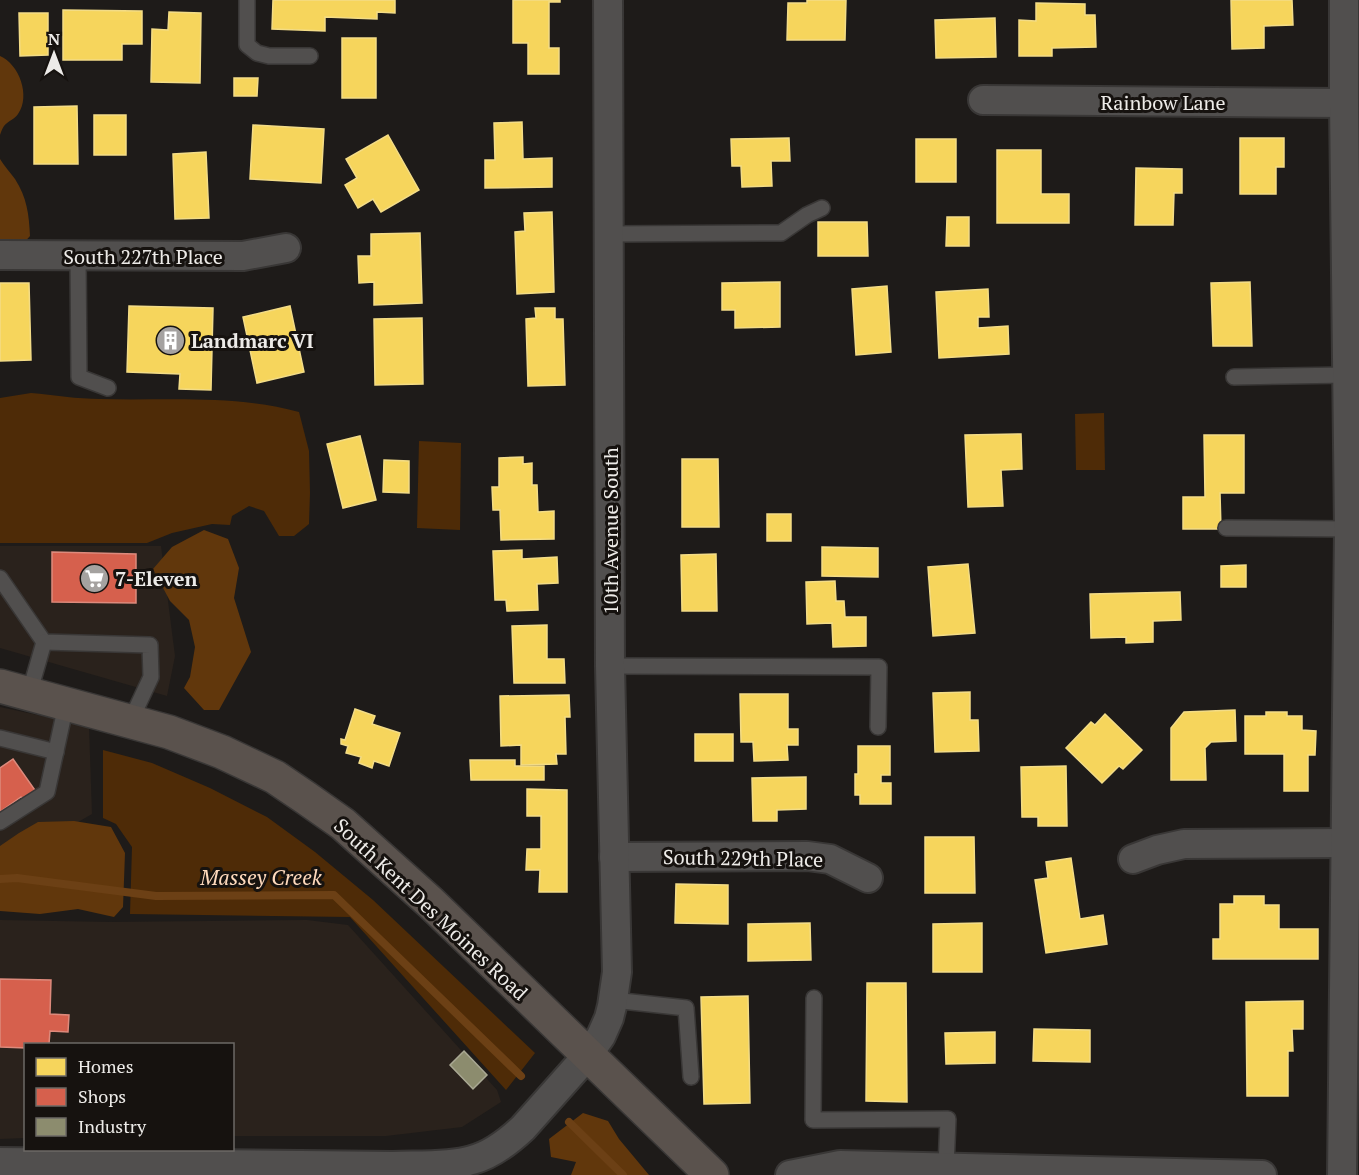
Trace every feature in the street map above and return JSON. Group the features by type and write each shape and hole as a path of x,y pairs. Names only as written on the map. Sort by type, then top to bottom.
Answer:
{"main road":[{"name":"South Kent Des Moines Road","path":"14,690 169,732 232,757 275,777 343,824 430,903 712,1175"}],"street":[{"name":"10th Avenue South","path":"0,1162 393,1166 472,1161 512,1139 587,1056 601,1036 613,1000 617,972 610,666 608,0"},
{"path":"1342,1175 1346,843 1353,792 1349,529 1353,429 1347,375 1344,0"},
{"name":"Rainbow Lane","path":"983,100 1344,103"},
{"name":"South 227th Place","path":"0,255 243,255 286,248"},
{"path":"1133,859 1157,850 1184,844 1346,843"},
{"name":"South 229th Place","path":"614,857 807,855 830,859 868,878"},
{"path":"790,1175 840,1165 1262,1175"}],"lane":[{"path":"247,0 248,45 257,54 310,56"},
{"path":"609,234 781,233 807,215 822,208"},
{"path":"78,256 79,377 108,388"},
{"path":"1234,377 1347,375"},
{"path":"1226,528 1349,529"},
{"path":"0,578 44,642"},
{"path":"14,690 44,642"},
{"path":"44,642 150,645 151,677 130,722"},
{"path":"610,666 879,667 878,727"},
{"path":"0,822 47,792 66,705"},
{"path":"0,738 56,752"},
{"path":"814,998 813,1120 948,1119 946,1167"},
{"path":"613,1000 686,1008 691,1077"}],"shaded area":[{"path":"0,56 13,66 17,73 21,81 23,98 18,114 4,126 0,135"},
{"path":"0,159 15,179 27,206 30,236 21,246 0,243"},
{"path":"31,393 91,399 225,401 274,406 299,412 309,451 309,524 294,536 279,536 264,511 249,506 232,516 230,525 212,524 172,533 147,543 0,543 0,398"},
{"path":"1104,413 1105,470 1076,470 1075,414"},
{"path":"419,441 461,443 460,530 417,528"},
{"path":"204,530 228,539 239,568 234,598 251,652 219,710 204,710 184,688 190,677 195,647 189,620 170,601 153,569 172,547"},
{"path":"0,546 161,546 175,656 167,696 0,648"},
{"path":"0,707 89,726 92,814 29,850 0,851"},
{"path":"103,750 152,763 210,788 267,817 315,852 373,900 535,1053 506,1090 350,917 130,914 132,847 116,824 103,818"},
{"path":"74,821 111,827 125,853 123,907 114,917 78,909 40,914 0,911 0,846 38,822"},
{"path":"0,920 111,922 307,920 348,925 497,1090 501,1102 462,1127 386,1136 234,1136 234,1043 24,1043 24,1138 0,1139"},
{"path":"583,1113 608,1121 619,1139 649,1175 571,1175 576,1162 551,1157 549,1139"}],"building: Homes":[{"path":"273,0 395,0 395,13 377,12 377,19 325,17 325,31 272,29"},
{"path":"513,0 560,0 560,2 549,2 549,48 559,48 559,74 528,74 528,43 513,43"},
{"path":"807,0 846,0 845,40 787,40 788,3 807,3"},
{"path":"1231,0 1292,0 1293,25 1264,26 1264,48 1232,49"},
{"path":"1036,3 1085,4 1085,15 1095,15 1096,47 1052,48 1052,56 1019,56 1019,20 1036,21"},
{"path":"63,10 142,11 142,44 122,44 122,60 63,60"},
{"path":"169,12 201,13 200,83 151,82 152,29 168,30"},
{"path":"19,13 48,13 48,55 20,56"},
{"path":"995,18 996,57 936,58 935,20"},
{"path":"342,38 376,38 376,98 342,98"},
{"path":"234,78 258,78 257,96 234,96"},
{"path":"77,106 78,164 34,164 34,107"},
{"path":"94,115 126,115 126,155 94,155"},
{"path":"522,122 523,159 552,158 552,187 485,188 485,160 495,160 494,123"},
{"path":"253,125 324,129 321,183 250,179"},
{"path":"388,135 419,190 381,212 373,199 358,208 345,185 357,178 346,159"},
{"path":"789,138 790,161 771,161 772,186 742,187 741,166 732,166 731,139"},
{"path":"1240,138 1284,138 1284,167 1276,167 1276,194 1240,194"},
{"path":"916,139 956,139 956,182 916,182"},
{"path":"997,150 1041,150 1041,194 1069,194 1069,223 997,223"},
{"path":"206,152 209,218 175,219 173,154"},
{"path":"1136,168 1182,169 1182,193 1174,193 1173,225 1135,225"},
{"path":"552,212 554,292 517,294 515,232 525,231 524,213"},
{"path":"947,217 969,217 969,246 946,246"},
{"path":"818,222 867,222 868,256 818,256"},
{"path":"420,233 422,303 374,305 374,282 359,283 358,256 371,256 371,234"},
{"path":"780,282 780,327 735,328 735,310 722,310 722,283"},
{"path":"1250,282 1252,346 1213,346 1211,283"},
{"path":"0,283 29,283 31,360 0,361"},
{"path":"887,286 891,352 856,355 852,289"},
{"path":"988,289 989,317 978,317 978,328 1008,326 1009,354 939,358 936,292"},
{"name":"Landmarc VI","path":"129,306 213,308 211,390 179,389 180,374 127,372"},
{"path":"290,306 304,372 257,383 243,317"},
{"path":"535,308 555,308 555,319 563,319 565,385 528,386 526,319 536,318"},
{"path":"422,318 423,384 375,385 374,319"},
{"path":"1021,434 1022,469 1001,470 1003,506 968,507 965,435"},
{"path":"1204,435 1244,435 1244,493 1220,493 1221,529 1183,529 1183,497 1205,497"},
{"path":"360,436 376,500 343,508 327,444"},
{"path":"523,457 523,464 532,463 532,485 537,485 538,512 554,511 554,539 501,540 500,510 493,510 492,487 499,487 499,458"},
{"path":"682,459 718,459 719,527 682,527"},
{"path":"384,460 409,461 409,493 383,492"},
{"path":"767,514 791,514 791,541 767,541"},
{"path":"822,547 878,548 878,577 822,576"},
{"path":"522,550 522,559 557,557 558,583 537,584 538,610 507,611 506,600 495,600 493,551"},
{"path":"716,554 717,611 682,611 681,555"},
{"path":"968,564 975,633 933,636 928,567"},
{"path":"1246,565 1246,587 1221,587 1221,566"},
{"path":"835,581 836,601 844,601 845,617 866,617 866,646 833,647 832,623 807,624 806,582"},
{"path":"1180,592 1181,620 1153,621 1153,642 1126,643 1126,637 1091,638 1090,594"},
{"path":"547,625 547,659 564,659 565,683 514,683 512,626"},
{"path":"970,692 970,720 978,720 979,751 935,752 933,693"},
{"path":"740,694 788,694 788,729 798,729 798,745 787,745 788,760 754,761 753,742 741,742"},
{"path":"569,695 570,717 565,717 566,754 556,754 557,764 521,765 521,745 501,746 500,696"},
{"path":"355,709 375,716 372,724 400,733 389,766 374,761 372,768 359,763 361,757 346,753 348,746 341,744 341,739 345,740"},
{"path":"1235,710 1236,741 1211,742 1205,748 1206,780 1171,780 1171,728 1184,712"},
{"path":"1266,712 1287,712 1287,716 1302,716 1302,730 1316,731 1315,755 1308,755 1308,791 1284,791 1284,754 1245,754 1245,716 1266,716"},
{"path":"1105,714 1142,750 1123,769 1119,766 1102,783 1066,748 1091,722 1095,725"},
{"path":"695,734 733,734 733,761 695,761"},
{"path":"858,746 890,746 890,775 881,775 881,783 891,783 891,804 860,804 860,795 855,795"},
{"path":"470,760 515,760 515,766 544,766 544,780 471,780"},
{"path":"1066,766 1067,826 1038,826 1038,817 1022,817 1021,767"},
{"path":"806,777 806,809 777,810 777,821 753,821 752,778"},
{"path":"527,789 567,790 567,892 539,892 540,870 526,870 527,849 541,849 541,816 527,816"},
{"path":"925,837 974,837 975,893 925,893"},
{"path":"1071,858 1080,919 1103,915 1107,944 1046,953 1035,880 1048,878 1046,862"},
{"path":"676,884 728,885 728,924 675,923"},
{"path":"1234,896 1264,896 1264,905 1279,905 1279,929 1318,929 1318,959 1213,959 1213,939 1220,939 1220,904 1234,904"},
{"path":"810,923 811,960 748,961 748,924"},
{"path":"982,923 982,972 933,972 933,924"},
{"path":"867,983 906,983 907,1102 866,1101"},
{"path":"748,996 750,1103 704,1104 701,997"},
{"path":"1303,1001 1303,1029 1292,1029 1293,1051 1288,1051 1288,1096 1247,1096 1246,1002"},
{"path":"1034,1029 1090,1030 1090,1062 1033,1061"},
{"path":"995,1032 995,1063 946,1064 945,1033"}],"building: Shops":[{"name":"7-Eleven","path":"52,552 136,554 136,603 52,602"},
{"path":"13,759 37,793 25,802 21,797 0,812 0,768"},
{"path":"0,979 51,980 50,1014 69,1015 68,1032 50,1031 49,1043 24,1043 24,1048 0,1047"}],"building: Industry":[{"path":"464,1051 487,1075 473,1089 450,1065"}],"waterway":[{"name":"Massey Creek","path":"0,879 17,878 156,896 334,895 521,1076"},
{"name":"Massey Creek","path":"569,1122 623,1175"}],"place":[{"name":"Landmarc VI","path":"170,340"},
{"name":"7-Eleven","path":"94,578"}]}
